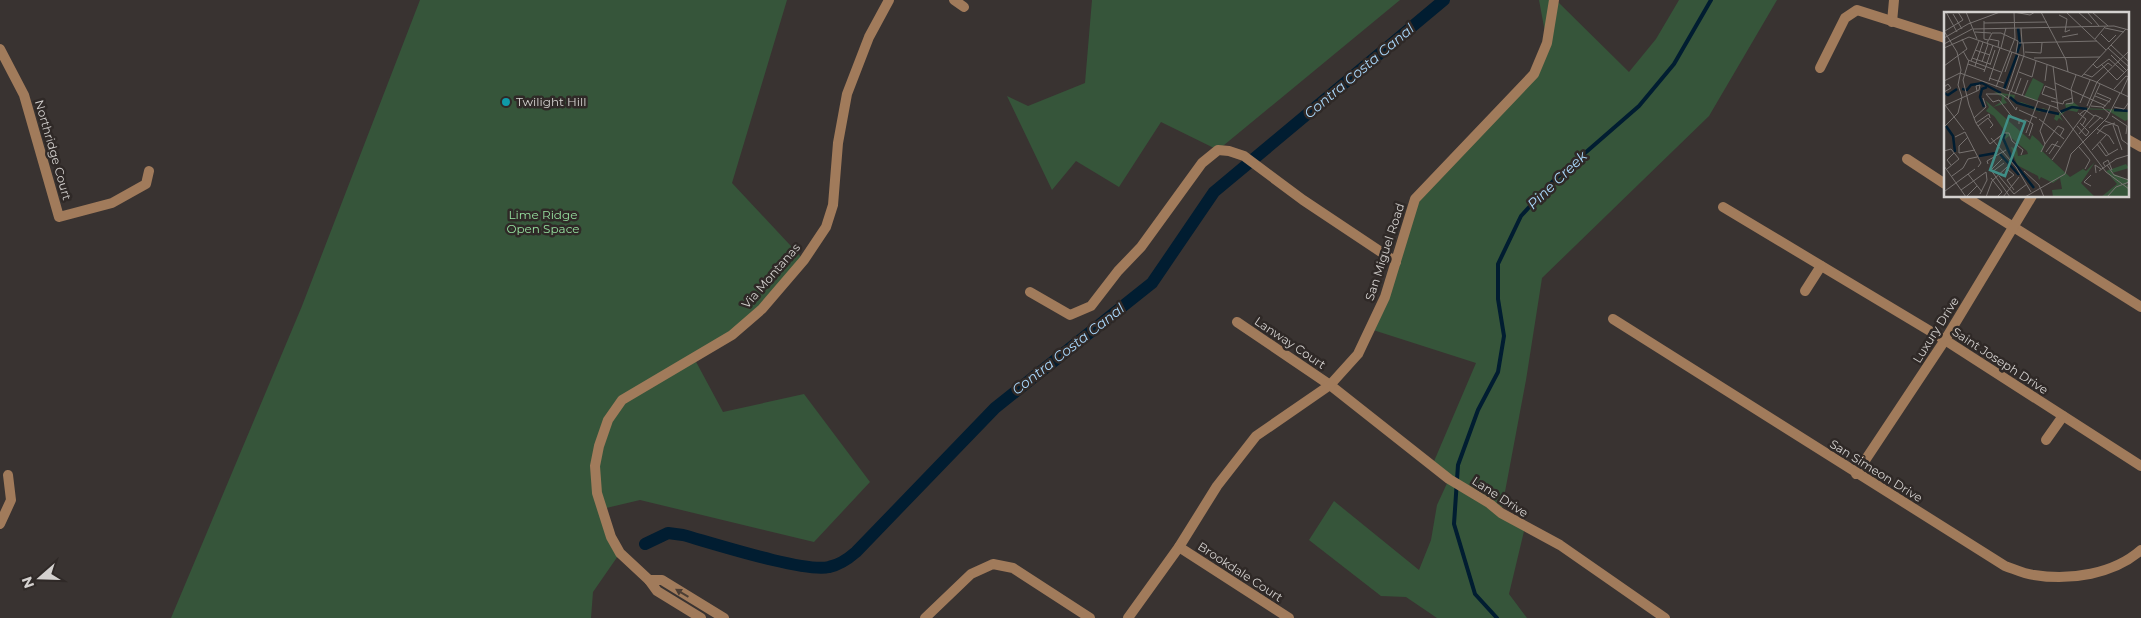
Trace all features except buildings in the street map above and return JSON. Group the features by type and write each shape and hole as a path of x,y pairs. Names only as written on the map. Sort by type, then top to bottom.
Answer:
{"street":[{"name":"Via Montanas","path":"701,618 658,591 620,553 611,537 597,493 595,466 608,420 622,400 732,335 762,309 804,260 821,236 834,205 838,143 847,94 868,37 889,0"},
{"path":"954,0 964,6"},
{"name":"San Miguel Road","path":"1128,618 1179,547 1217,486 1256,436 1330,385 1358,354 1385,297 1415,198 1534,74 1547,43 1554,0"},
{"path":"1892,22 1894,0"},
{"path":"1820,68 1845,18 1857,10 1944,38"},
{"name":"Northridge Court","path":"0,49 24,95 59,217 112,203 146,184 149,171"},
{"path":"2128,140 2141,147"},
{"path":"1030,292 1070,315 1091,306 1118,271 1142,247 1202,163 1218,150 1244,156 1303,200 1396,262"},
{"path":"1908,159 1944,183"},
{"path":"1967,198 2141,307"},
{"name":"Luxury Drive","path":"1856,474 1945,340 2031,198"},
{"name":"Saint Joseph Drive","path":"1723,207 1945,340 2141,466"},
{"path":"1805,291 1821,266"},
{"name":"San Simeon Drive","path":"1612,319 2005,566 2033,575 2063,578 2096,573 2132,558 2141,550"},
{"name":"Lanway Court","path":"1237,322 1330,385"},
{"name":"Lane Drive","path":"1330,385 1449,479 1489,503 1501,513 1560,545 1665,618"},
{"path":"2046,440 2063,416"},
{"path":"0,524 11,500 8,475"},
{"name":"Brookdale Court","path":"1179,547 1289,618"},
{"path":"925,618 972,574 992,564 1013,568 1090,618"},
{"name":"Via Montanas","path":"649,580 662,580 724,618"}],"green space":[{"name":"Lime Ridge Open Space","path":"420,0 787,0 732,183 804,260 762,309 694,358 723,412 804,394 870,482 814,542 640,500 602,509 620,553 593,592 591,618 171,618 302,306"},
{"path":"1092,0 1400,0 1218,150 1161,122 1119,187 1076,161 1052,190 1007,96 1028,106 1085,83"},
{"path":"1539,0 1556,0 1629,72 1656,39 1679,0 1777,0 1709,116 1542,278 1526,380 1501,513 1525,527 1509,594 1527,618 1437,618 1406,597 1381,596 1309,540 1334,501 1419,570 1431,540 1437,505 1449,479 1432,466 1476,363 1370,329 1415,199 1534,74 1547,43"}],"waterway":[{"name":"Contra Costa Canal","path":"645,544 668,533 683,535 800,566 829,567 847,559 856,552 995,408 1152,283 1214,192 1444,0"},
{"name":"Pine Creek","path":"1497,618 1475,594 1454,524 1458,465 1478,410 1498,372 1504,336 1498,299 1498,264 1521,216 1554,180 1639,106 1674,64 1711,0"}],"place":[{"name":"Twilight Hill","path":"506,102"}]}
